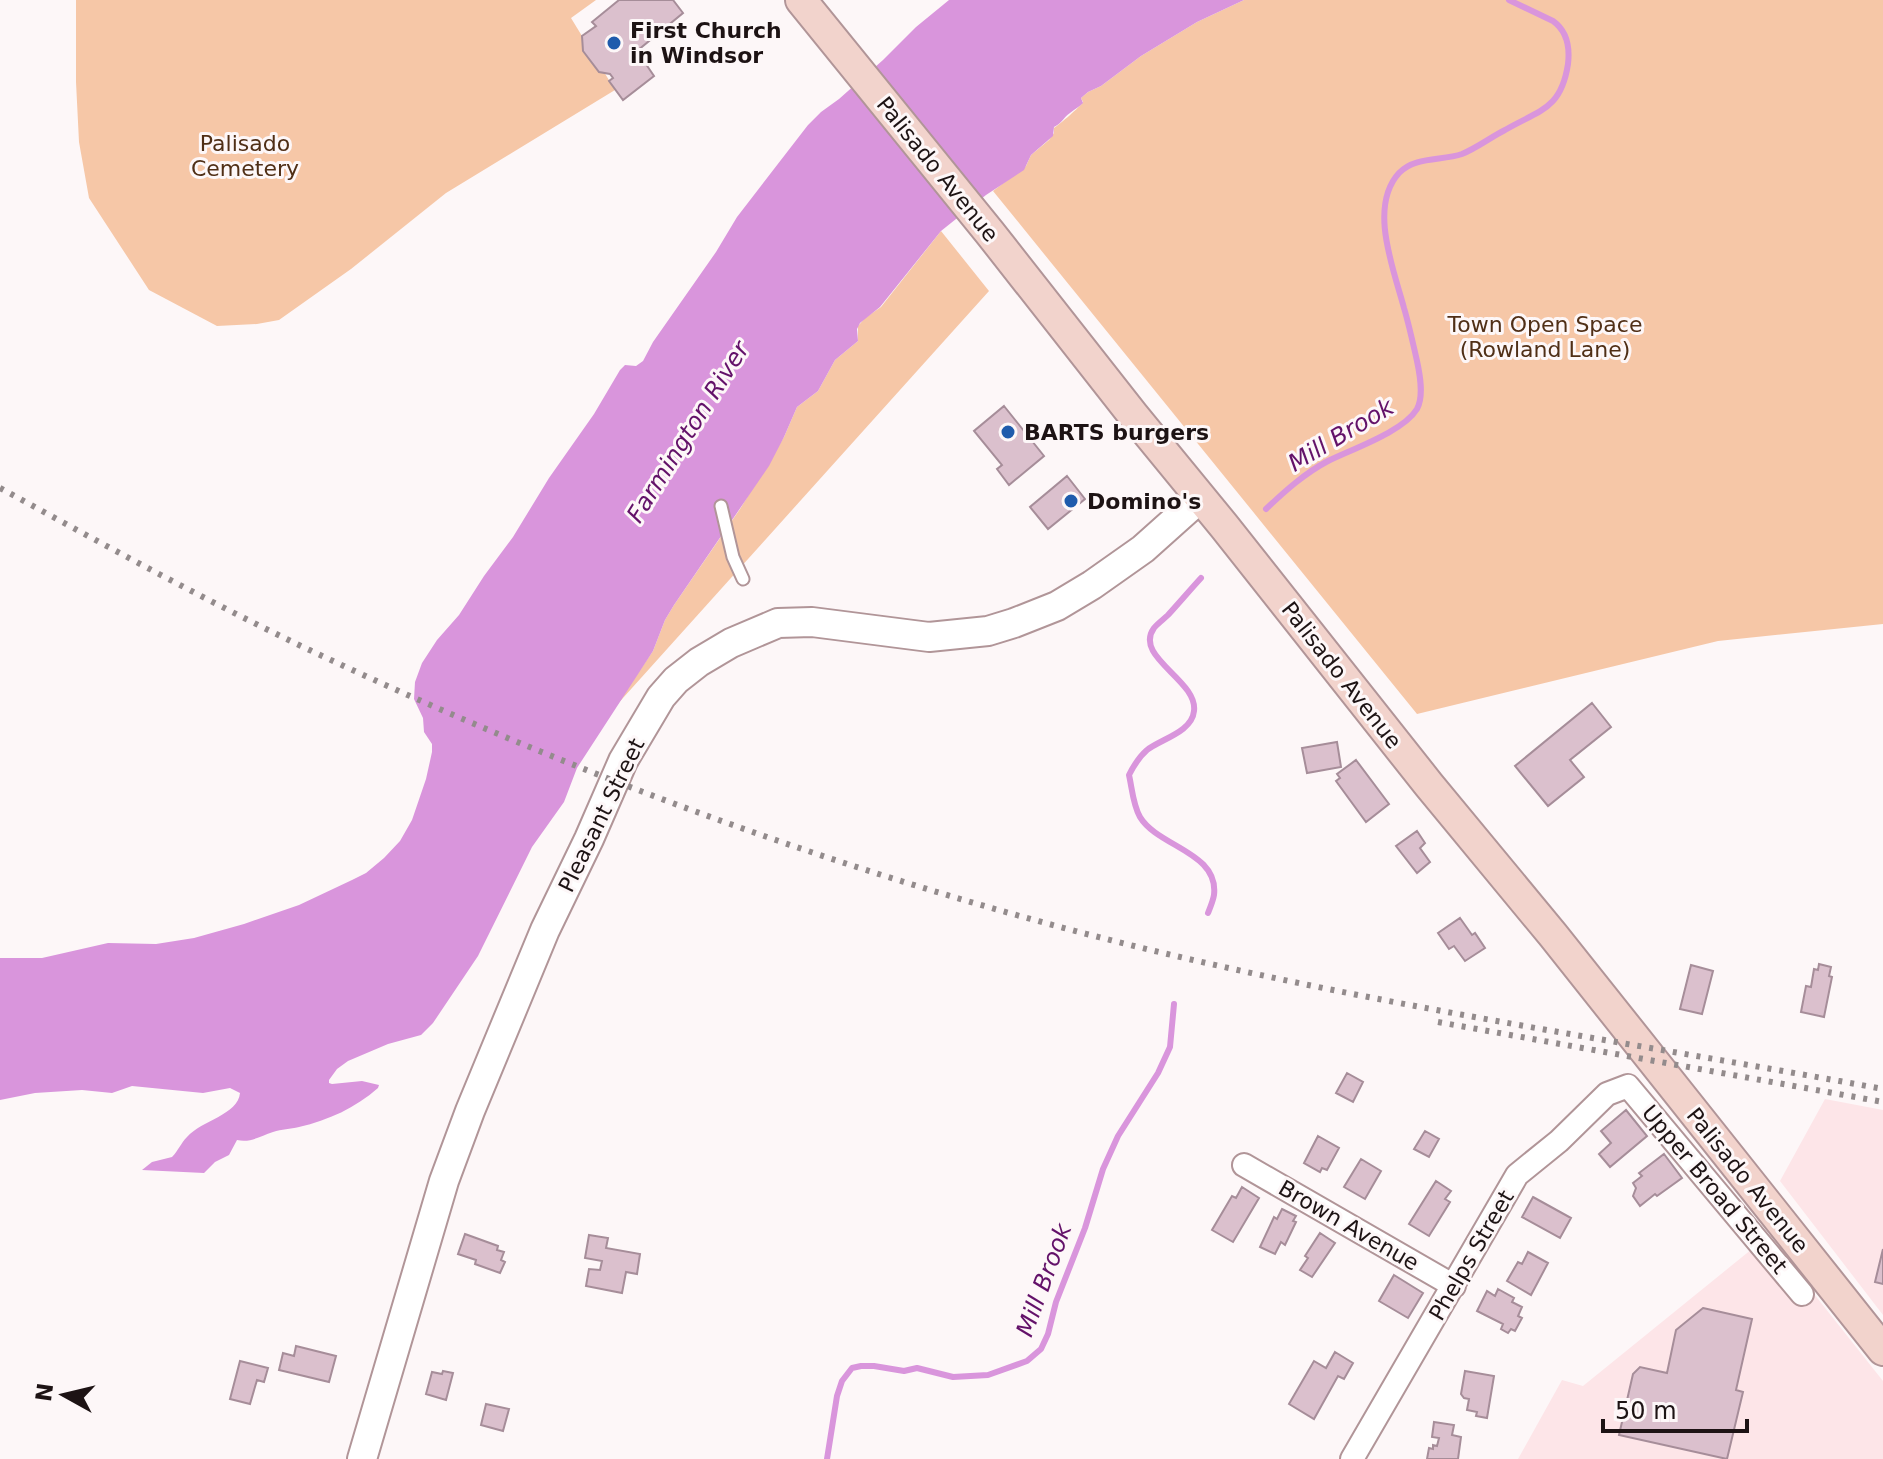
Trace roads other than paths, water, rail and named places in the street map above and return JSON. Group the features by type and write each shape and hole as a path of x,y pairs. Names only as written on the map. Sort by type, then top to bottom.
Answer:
{"main road":[{"name":"Palisado Avenue","path":"801,0 1883,1350"}],"street":[{"name":"Pleasant Street","path":"362,1459 444,1181 470,1111 545,930 623,761 661,697 699,662 731,643 778,623 812,622 929,637 988,631 1014,623 1057,606 1092,585 1143,549 1200,498"},
{"name":"Phelps Street","path":"1352,1459 1517,1175 1559,1141 1607,1094 1628,1086"},
{"name":"Upper Broad Street","path":"1628,1086 1802,1294"},
{"name":"Brown Avenue","path":"1244,1165 1454,1286"}],"lane":[{"path":"721,506 733,557 743,579"}],"water":[{"name":"Farmington River","path":"949,0 1244,0 1197,22 1088,92 1081,98 1083,103 1054,127 1053,136 1031,155 1024,170 941,231 880,307 860,323 858,341 835,360 818,391 797,407 769,466 674,605 653,651 577,768 564,802 532,847 478,956 433,1023 421,1035 388,1044 348,1061 329,1080 332,1084 362,1081 379,1085 378,1088 351,1107 321,1121 251,1140 237,1140 229,1155 215,1162 204,1173 142,1170 152,1162 172,1157 194,1131 233,1107 240,1093 230,1088 203,1093 132,1086 112,1093 82,1090 35,1093 0,1100 0,958 42,958 108,943 156,944 194,938 244,924 299,905 366,873 400,841 412,820 432,752 432,744 424,732 423,718 414,699 415,682 422,663 437,640 459,615 513,537 620,370 625,365 636,366 643,361 737,217 808,125"}],"waterway":[{"name":"Mill Brook","path":"1266,509 1311,471 1401,425 1417,409 1421,392 1419,373 1386,239 1385,203 1390,187 1405,168 1421,161 1468,152 1547,107 1560,91 1569,58 1564,35 1553,21 1509,0"},
{"name":"Mill Brook","path":"1201,578 1154,628 1150,639 1158,659 1193,700 1192,718 1182,730 1147,750 1129,775 1140,817 1160,836 1198,859 1207,869 1213,881 1214,895 1208,913"},
{"name":"Mill Brook","path":"827,1459 837,1396 842,1381 852,1368 874,1366 904,1371 917,1368 953,1377 988,1375 1027,1361 1041,1349 1103,1169 1118,1136 1158,1073 1170,1047 1174,1004"}],"railway":[{"path":"0,488 149,569 301,646 500,735 702,814 908,883 1118,942 1308,985 1499,1022 1883,1089"},
{"path":"1438,1022 1883,1102"}],"place":[{"name":"First Church in Windsor","path":"614,43"},
{"name":"BARTS burgers","path":"1008,432"},
{"name":"Domino's","path":"1071,501"}],"park label":[{"name":"Palisado Cemetery","path":"245,156"},
{"name":"Town Open Space (Rowland Lane)","path":"1545,336"}]}
